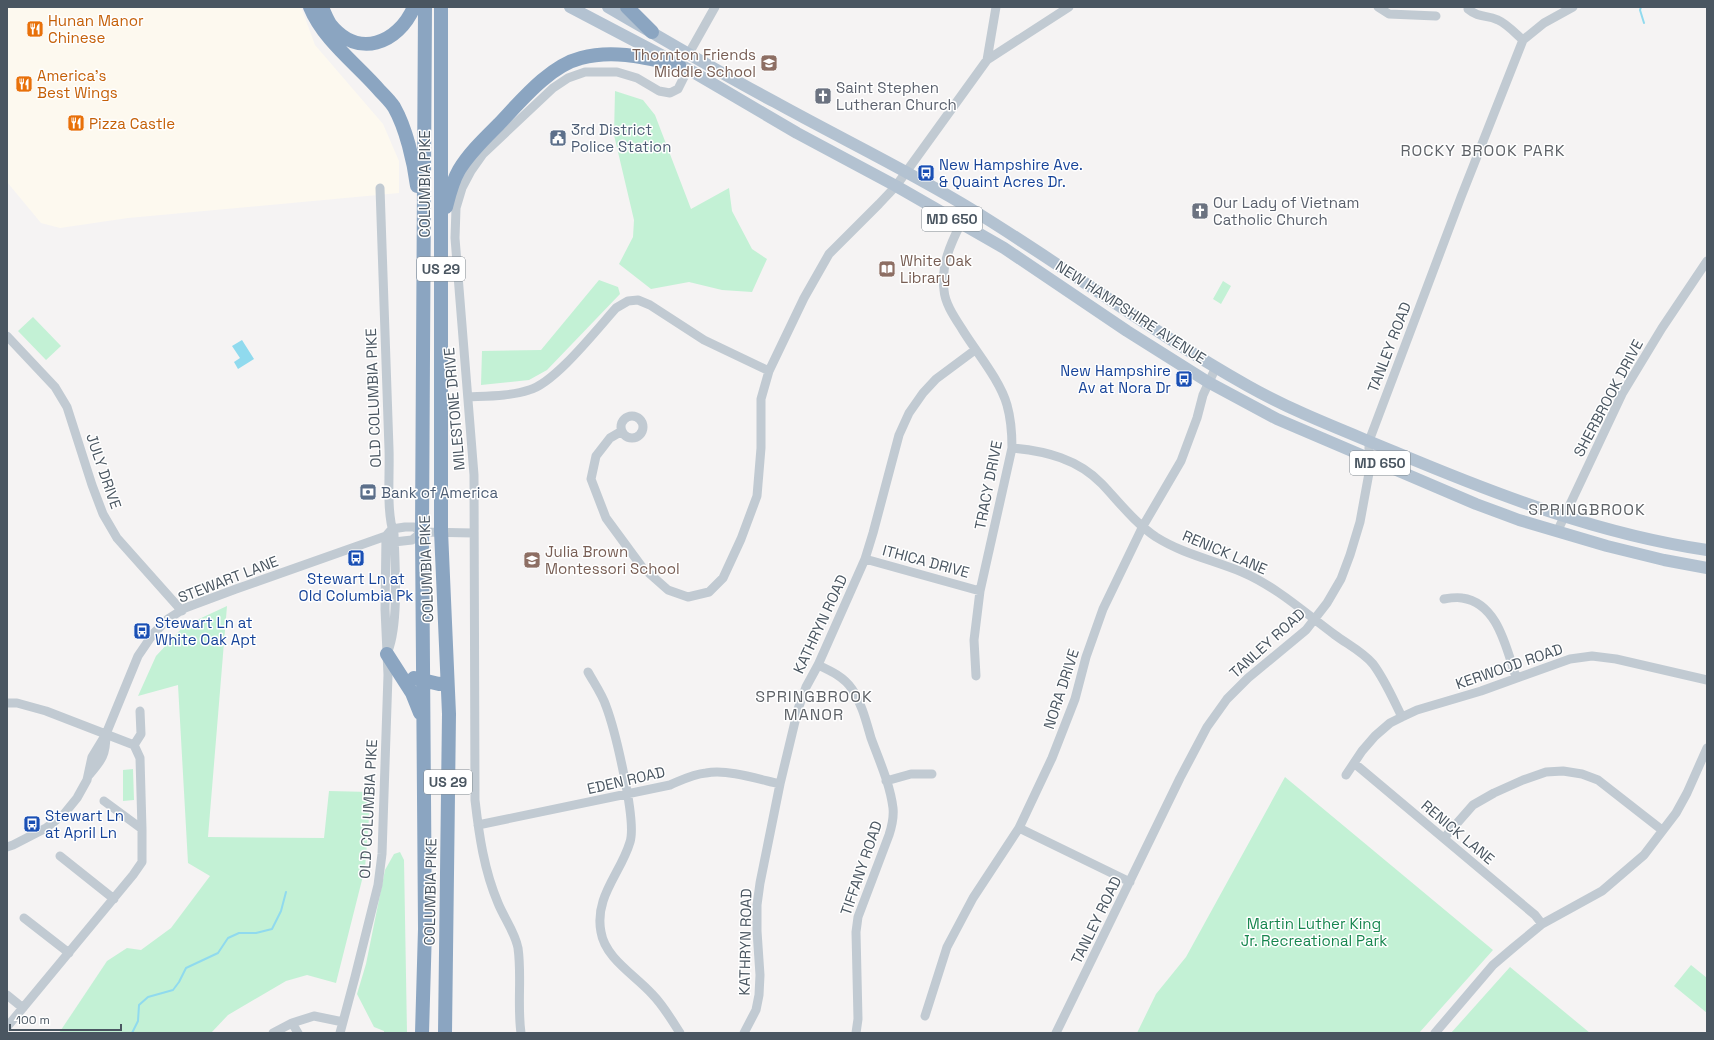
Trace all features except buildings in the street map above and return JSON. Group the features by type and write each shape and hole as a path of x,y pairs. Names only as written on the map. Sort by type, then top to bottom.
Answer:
{"highway":[{"path":"310,7 330,40 375,85 394,107 407,139 414,166 424,238"},
{"path":"322,7 330,23 345,37 360,43 386,40 392,36 405,24 414,7"},
{"name":"COLUMBIA PIKE","path":"422,1033 425,929 422,532 425,7"},
{"name":"COLUMBIA PIKE","path":"440,7 441,531 448,722 446,1033"},
{"path":"626,7 652,32"},
{"path":"441,225 459,170 475,149 542,81 566,64 579,58 608,53 685,63"},
{"path":"391,659 412,678 439,684 447,683"},
{"path":"391,659 412,693 423,723"}],"main road":[{"name":"NEW HAMPSHIRE AVENUE","path":"570,7 612,30 685,63 700,68 723,80 730,78 906,172 969,208 1056,263 1155,330 1216,367 1276,400 1369,441 1486,489 1608,530 1669,545 1707,550"},
{"name":"NEW HAMPSHIRE AVENUE","path":"608,7 652,32 685,63 798,133 896,186 1004,248 1048,276 1127,331 1208,382 1277,419 1476,504 1557,532 1607,546 1664,560 1707,568"},
{"path":"1048,276 1056,263"}],"street":[{"name":"MILESTONE DRIVE","path":"521,1033 520,965 518,946 498,903 485,862 475,800 474,476 454,238 456,208 462,188 471,171 483,154 552,88 568,78 585,72 617,72 637,78 659,91 670,93 678,89 685,63 715,7"},
{"path":"988,60 996,7"},
{"path":"622,431 610,438 596,456 591,480 606,518 642,567 668,590 688,597 709,592 723,578 741,540 757,496 761,448 761,399 769,371 804,298 829,254 896,186 988,60 1069,7"},
{"path":"1378,7 1389,14 1436,16"},
{"name":"TANLEY ROAD","path":"1056,1033 1180,778 1207,727 1228,699 1248,678 1306,630 1331,597 1350,555 1360,522 1370,472 1369,441 1523,40 1544,23 1574,7"},
{"path":"1468,9 1475,15 1497,19 1504,23 1523,40"},
{"name":"OLD COLUMBIA PIKE","path":"380,188 389,532 385,609 391,659"},
{"name":"TRACY DRIVE","path":"960,223 947,253 944,270 944,292 952,312 998,385 1007,404 1011,424 1012,448 980,591 974,640 976,676"},
{"name":"SHERBROOK DRIVE","path":"1557,532 1614,410 1630,381 1662,328 1707,261"},
{"path":"468,397 529,390 542,385 554,375 616,308 628,301 638,300 650,305 704,340 769,371"},
{"name":"JULY DRIVE","path":"7,336 55,387 67,407 97,500 103,514 117,538 182,611"},
{"name":"KATHRYN ROAD","path":"744,1033 756,1010 759,995 760,975 756,931 757,905 780,784 798,709 806,687 818,665 864,559 873,533 899,435 909,412 936,379 975,350"},
{"name":"NORA DRIVE","path":"925,1016 947,947 973,898 1019,828 1052,758 1075,699 1086,657 1103,609 1143,526 1181,461 1197,418 1203,395 1216,367"},
{"name":"RENICK LANE","path":"1012,448 1028,449 1062,457 1077,464 1102,484 1131,516 1155,536 1186,553 1242,572 1276,591 1372,663 1383,680 1402,717"},
{"name":"STEWART LANE","path":"7,847 46,828 64,814 77,798 88,776 102,760 106,745 106,734 138,656 153,634 168,619 182,611 236,589 389,532 414,528 422,532 441,531 473,533"},
{"name":"OLD COLUMBIA PIKE","path":"340,1033 376,892 382,854 388,675 393,639 395,573 394,542 389,532"},
{"name":"STEWART LANE","path":"394,542 412,540 422,532"},
{"name":"ITHICA DRIVE","path":"864,559 980,591"},
{"path":"1444,598 1462,598 1478,603 1488,611 1496,624 1516,677"},
{"name":"KERWOOD ROAD","path":"1346,775 1362,750 1390,723 1417,710 1481,691 1516,677 1570,659 1592,656 1616,659 1707,680"},
{"name":"TIFFANY ROAD","path":"818,665 834,672 852,689 862,708 886,781 893,808 893,822 858,917 856,932 858,1019 856,1033"},
{"path":"588,672 606,706 612,723 628,795 632,824 631,840 626,854 602,900 599,917 601,933 606,946 615,958 653,994 680,1033"},
{"path":"7,703 17,703 46,711 134,745 140,758 142,830 142,862 134,875 68,952 23,1008 9,1021"},
{"path":"134,745 141,734 140,711"},
{"path":"1435,1033 1493,965 1542,924 1602,891 1644,855 1676,813 1687,793 1707,748"},
{"name":"RENICK LANE","path":"1354,764 1535,915 1542,924"},
{"path":"1444,838 1473,805 1494,793 1546,772 1563,771 1582,774 1598,780 1662,830"},
{"name":"EDEN ROAD","path":"478,825 628,795 670,785 693,775 707,772 724,772 780,784"},
{"path":"886,781 911,774 932,774"},
{"path":"104,801 142,830"},
{"path":"1019,828 1130,882"},
{"path":"60,856 114,899"},
{"path":"24,918 68,952"},
{"path":"7,995 23,1008"},
{"path":"273,1033 292,1023 314,1016 343,1022"},
{"path":"292,1023 298,1033"}],"shaded area":[{"path":"7,7 301,7 315,45 383,124 399,161 399,193 128,218 60,228 41,223 7,182"}],"green space":[{"path":"615,91 643,100 655,115 691,209 729,188 732,211 752,249 767,259 752,292 722,290 689,282 651,289 619,264 633,237 634,220 614,135"},
{"path":"599,280 618,287 620,294 547,370 529,380 481,385 482,351 541,350"},
{"path":"1223,281 1231,286 1221,304 1213,299"},
{"path":"33,317 61,346 46,360 18,331"},
{"path":"227,606 208,837 324,838 329,791 371,792 365,868 336,983 307,975 286,981 228,1015 211,1033 59,1033 107,961 127,948 141,950 171,928 210,876 188,863 178,685 138,696 156,656 184,626"},
{"path":"133,769 134,800 123,801 123,770"},
{"name":"Martin Luther King Jr. Recreational Park","path":"1285,777 1493,950 1419,1033 1137,1033 1156,994 1186,957"},
{"path":"400,852 404,860 407,1033 384,1033 384,1031 374,1027 357,994 366,964 385,870 394,854"},
{"path":"1691,965 1707,978 1707,1013 1674,986"},
{"path":"1510,967 1590,1033 1451,1033"}],"water":[{"path":"242,340 254,359 238,369 234,362 240,358 232,346"}],"waterway":[{"path":"1641,7 1640,10 1644,23"},
{"path":"132,1033 138,1021 139,1005 148,997 173,990 186,968 218,953 228,938 239,933 256,933 272,929 281,911 286,892"}],"place":[{"name":"Hunan Manor Chinese","path":"35,29"},
{"name":"Thornton Friends Middle School","path":"769,63"},
{"name":"America's Best Wings","path":"24,84"},
{"name":"Saint Stephen Lutheran Church","path":"823,96"},
{"name":"Pizza Castle","path":"76,123"},
{"name":"3rd District Police Station","path":"558,138"},
{"name":"New Hampshire Ave. & Quaint Acres Dr.","path":"926,173"},
{"name":"Our Lady of Vietnam Catholic Church","path":"1200,211"},
{"name":"White Oak Library","path":"887,269"},
{"name":"New Hampshire Av at Nora Dr","path":"1184,379"},
{"name":"Bank of America","path":"368,492"},
{"name":"Stewart Ln at Old Columbia Pk","path":"356,558"},
{"name":"Julia Brown Montessori School","path":"532,560"},
{"name":"Stewart Ln at White Oak Apt","path":"142,631"},
{"name":"Stewart Ln at April Ln","path":"32,824"}],"district":[{"name":"ROCKY BROOK PARK","path":"1483,150"},
{"name":"SPRINGBROOK","path":"1587,509"},
{"name":"SPRINGBROOK MANOR","path":"814,705"}]}
